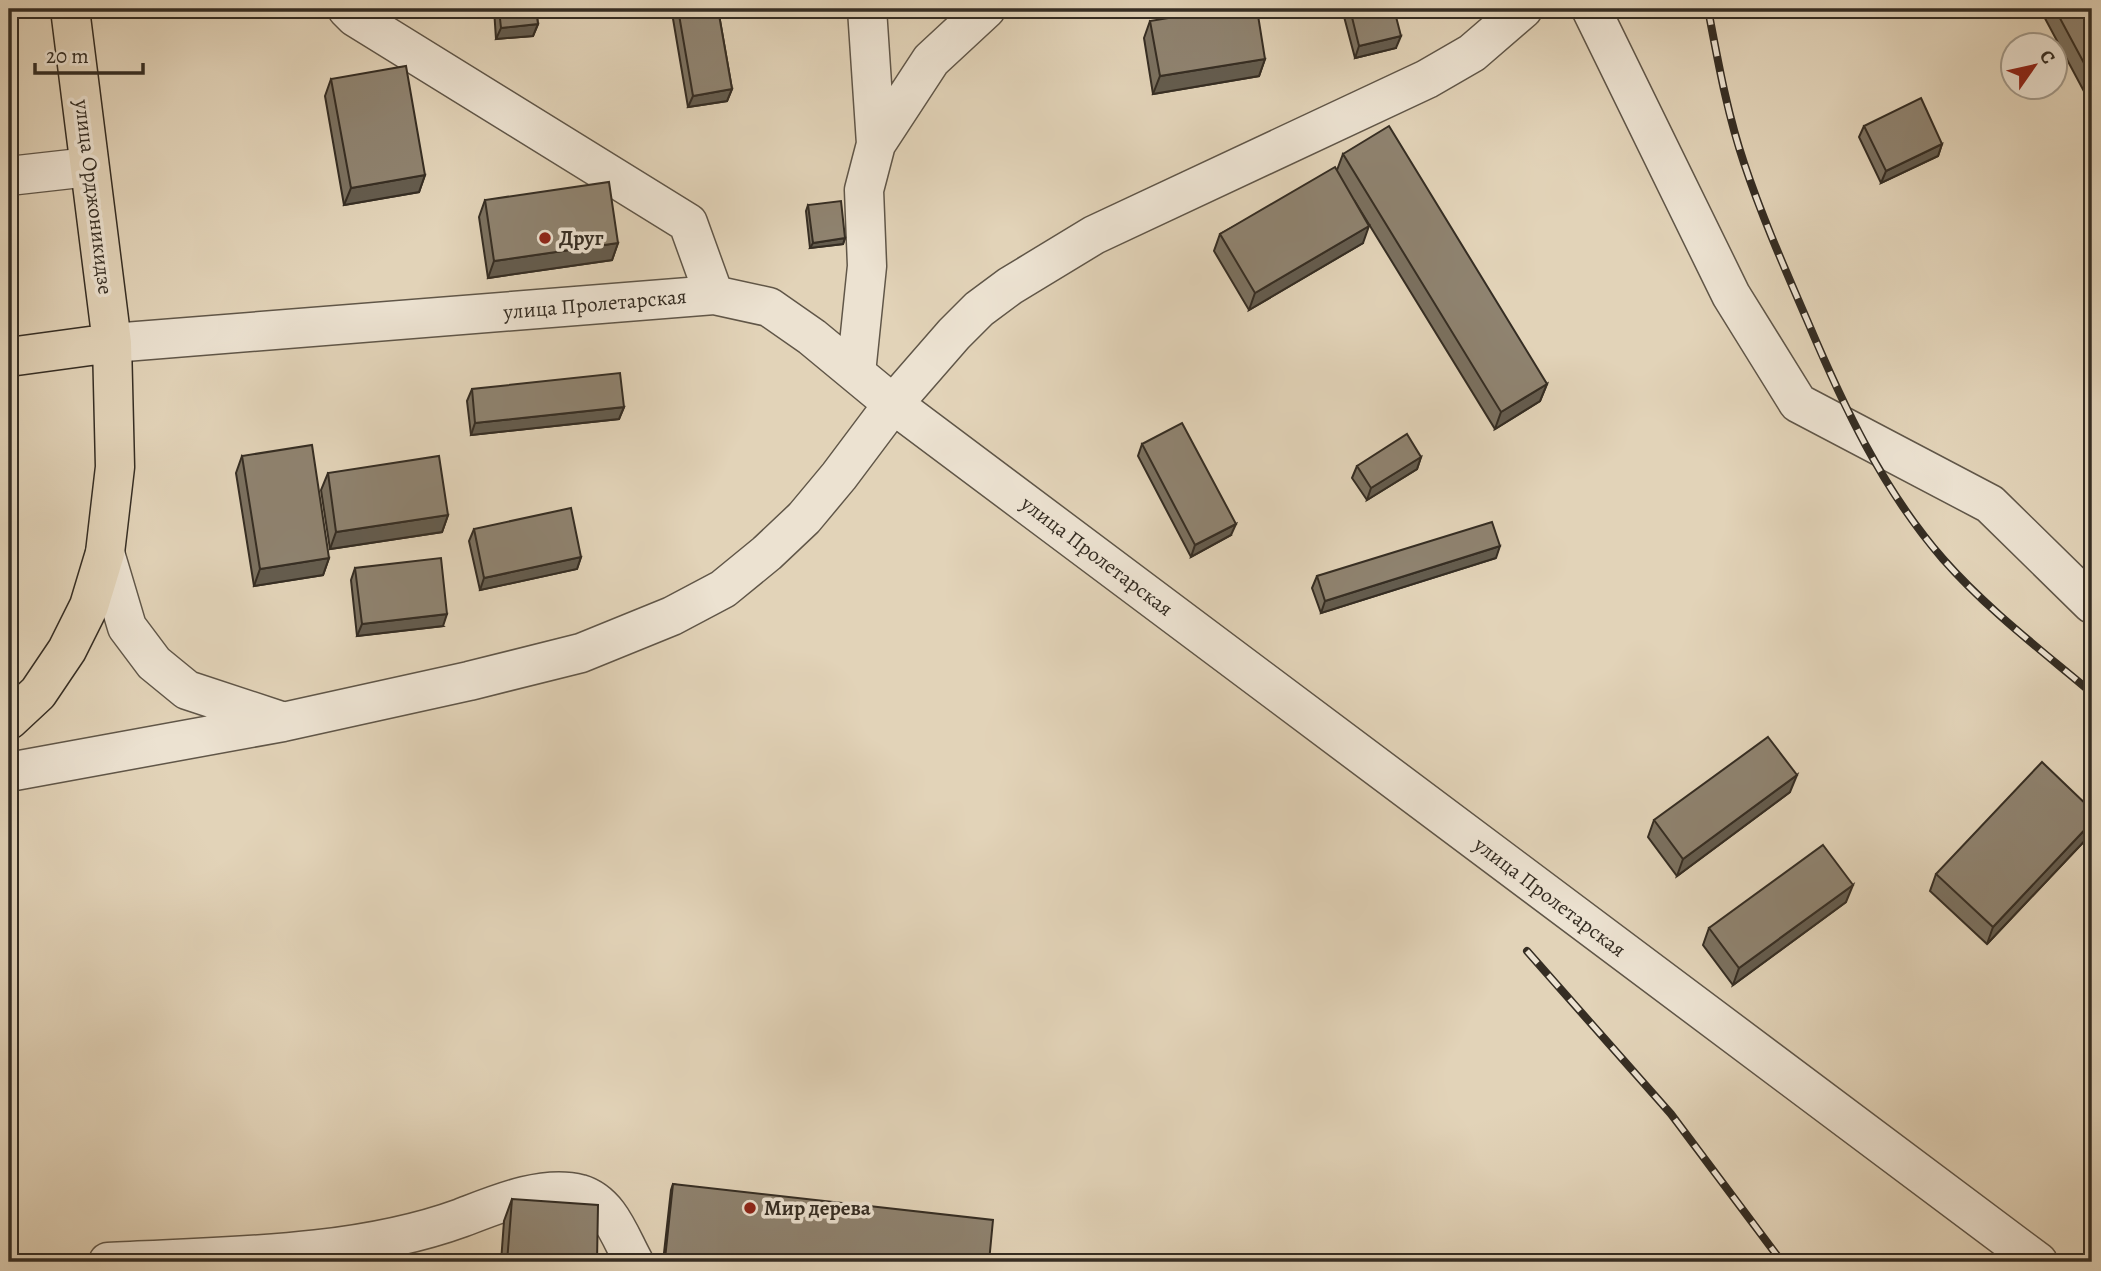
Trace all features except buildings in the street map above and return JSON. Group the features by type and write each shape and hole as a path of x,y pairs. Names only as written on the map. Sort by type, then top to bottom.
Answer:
{"main road":[{"name":"улица Орджоникидзе","path":"9,720 38,693 67,650 89,606 105,553 115,467 112,343 70,9"},
{"name":"улица Пролетарская","path":"9,356 112,343"}],"street":[{"path":"347,9 355,17 688,223 714,295"},
{"path":"856,373 867,266 864,190 876,144 867,9"},
{"path":"876,144 931,60 986,9"},
{"path":"9,772 283,722 470,681 581,653 672,616 723,589 804,518 893,404 979,309 1094,235 1427,79 1472,53 1524,9"},
{"path":"1591,9 1731,295 1798,403 1990,504 2092,604"},
{"path":"9,176 89,167"},
{"name":"улица Пролетарская","path":"112,343 714,295 769,307 812,337 893,404 2038,1262"},
{"path":"105,553 127,626 154,663 187,690 283,722"},
{"path":"108,1262 302,1250 371,1242 460,1218 507,1200 550,1193 577,1193 593,1199 606,1209 634,1262"}],"railway":[{"path":"1708,9 1728,106 1751,183 1821,352 1866,445 1901,504 1943,559 1996,612 2092,693"},
{"path":"1527,951 1671,1114 1782,1262"}],"place":[{"name":"Друг","path":"545,238"},
{"name":"Мир дерева","path":"750,1208"}]}
